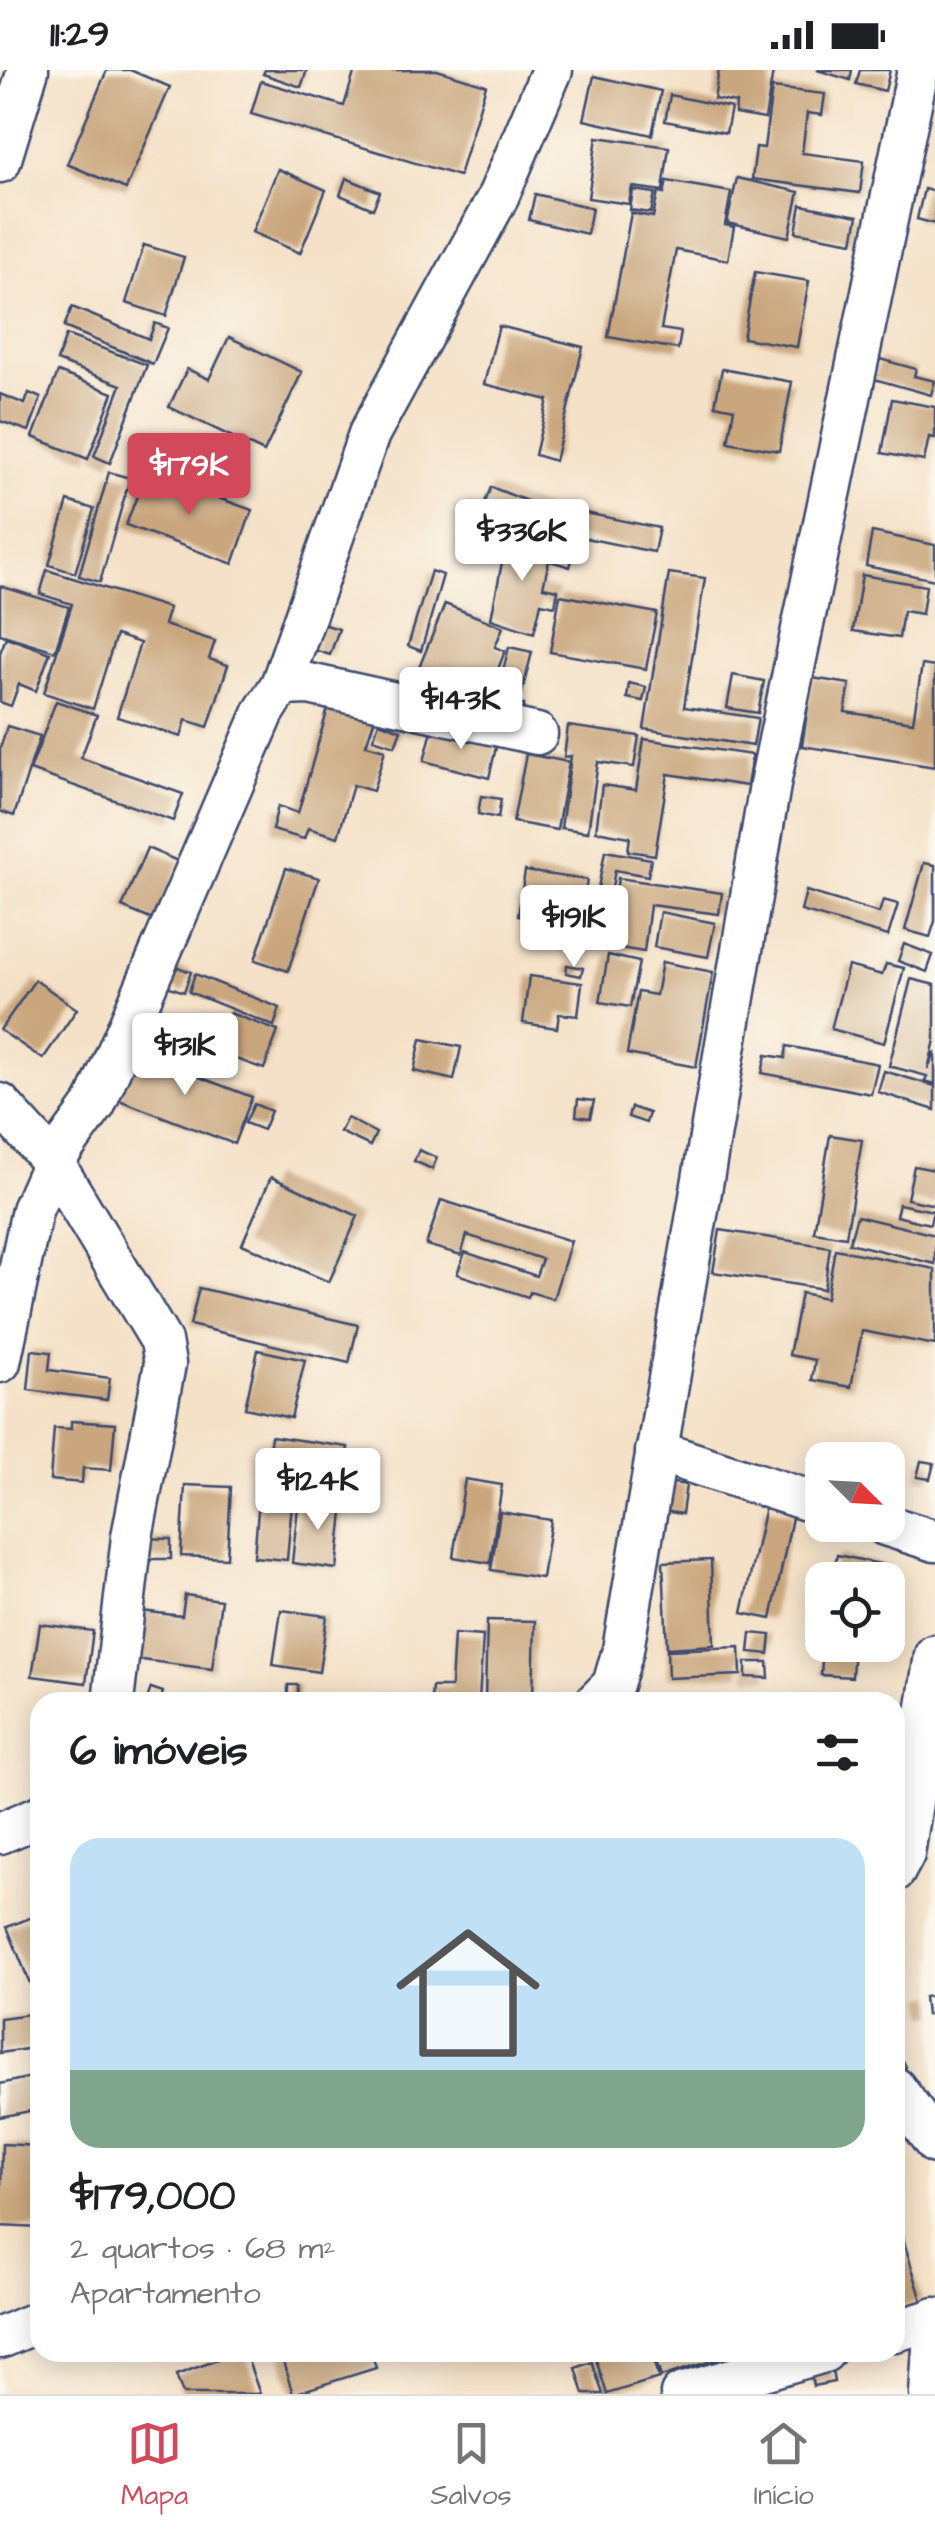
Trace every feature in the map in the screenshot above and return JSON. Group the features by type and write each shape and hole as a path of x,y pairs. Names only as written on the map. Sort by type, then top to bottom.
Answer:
{"street":[{"path":"0,162 28,70"},
{"path":"0,1362 32,1210 53,1162 95,1104 264,712 281,684 369,434 497,199 552,70"},
{"path":"607,1692 614,1685 623,1650 772,779 918,70"},
{"path":"281,684 309,684 537,734"},
{"path":"0,1104 53,1162 162,1341 165,1364 132,1537 114,1692"},
{"path":"656,1451 805,1499"},
{"path":"905,1531 935,1541"},
{"path":"905,1848 935,1654"},
{"path":"0,1833 30,1820"},
{"path":"905,2102 935,2143"},
{"path":"905,2328 935,2318 930,2394"},
{"path":"0,2338 30,2325"},
{"path":"680,2394 790,2362"}],"building":[{"path":"107,70 130,70 170,87 126,189 67,164"},
{"path":"265,70 307,70 301,87 263,74"},
{"path":"355,70 437,70 486,85 459,176 251,114 261,81 344,106"},
{"path":"719,70 773,72 765,119 735,114 736,103 714,99"},
{"path":"817,70 852,70 850,80"},
{"path":"860,70 890,70 885,91 856,84"},
{"path":"594,76 661,91 652,135 584,120"},
{"path":"772,88 825,94 822,115 807,113 802,153 864,161 860,193 752,179 756,147 764,148"},
{"path":"670,95 731,108 726,133 665,121"},
{"path":"597,137 669,147 663,191 632,187 629,204 588,198"},
{"path":"278,169 326,190 300,253 252,232"},
{"path":"346,178 380,192 373,209 340,195"},
{"path":"737,178 799,192 789,237 727,223"},
{"path":"667,181 731,192 725,225 734,227 728,260 676,250 661,329 681,332 678,349 608,337 631,213 653,217 658,193 664,194"},
{"path":"924,189 935,192 935,224 917,219"},
{"path":"633,190 655,193 651,213 630,210"},
{"path":"535,194 592,208 587,234 529,220"},
{"path":"801,205 858,216 853,242 796,232"},
{"path":"144,245 184,257 166,316 126,303"},
{"path":"755,272 809,281 797,347 743,338"},
{"path":"72,307 149,339 155,323 168,328 153,364 64,327"},
{"path":"499,326 583,347 555,461 535,455 548,400 484,384"},
{"path":"66,335 147,365 110,463 94,456 121,385 57,361"},
{"path":"229,337 302,372 264,452 169,407 187,369 209,379"},
{"path":"880,359 916,369 914,376 935,381 931,395 874,379"},
{"path":"722,369 792,382 779,451 728,442 734,409 715,405"},
{"path":"58,372 113,393 88,459 33,437"},
{"path":"29,393 41,398 29,431 0,421 0,394 25,404"},
{"path":"892,399 935,407 935,438 929,437 924,461 882,453"},
{"path":"109,472 130,478 100,582 79,576"},
{"path":"146,472 252,510 233,564 126,525"},
{"path":"491,487 550,510 542,530 483,507"},
{"path":"68,501 94,509 75,573 49,565"},
{"path":"561,508 659,528 654,552 556,532"},
{"path":"872,532 935,545 935,580 866,566"},
{"path":"498,536 552,548 543,587 558,590 555,606 541,603 534,633 491,619 504,552 495,550"},
{"path":"557,539 576,544 570,567 550,561"},
{"path":"47,570 169,608 164,625 215,641 209,659 228,665 208,727 186,720 181,737 117,717 140,643 116,635 93,709 44,693 72,604 40,594"},
{"path":"431,571 443,575 421,651 408,646"},
{"path":"669,573 705,578 684,707 758,718 753,746 644,729"},
{"path":"862,575 926,586 922,614 903,611 899,638 853,631"},
{"path":"0,586 69,607 55,651 0,634"},
{"path":"560,595 657,613 646,669 550,652"},
{"path":"445,604 503,627 495,647 505,651 493,682 482,678 472,703 414,680"},
{"path":"323,624 339,629 330,655 314,650"},
{"path":"6,637 50,653 36,691 19,684 11,706 0,702 0,653"},
{"path":"509,647 532,652 522,692 499,687"},
{"path":"922,665 935,667 935,767 802,746 812,678 850,684 845,712 913,722"},
{"path":"733,675 764,681 758,713 727,708"},
{"path":"629,683 646,687 643,701 627,698"},
{"path":"56,701 97,715 81,758 183,794 173,821 30,770"},
{"path":"501,701 524,705 521,721 498,717"},
{"path":"329,705 375,718 366,745 385,750 373,791 353,785 338,837 308,828 304,839 272,830 278,806 298,813"},
{"path":"379,722 401,730 395,746 373,739"},
{"path":"7,726 40,736 14,816 0,811 0,749"},
{"path":"568,726 639,736 634,767 598,762 588,832 561,828 571,756 564,757"},
{"path":"433,727 497,743 489,778 424,761"},
{"path":"644,739 752,755 747,786 668,774 655,855 628,851 630,837 596,831 602,785 636,790"},
{"path":"526,754 569,762 557,830 513,822"},
{"path":"481,796 501,799 498,818 478,814"},
{"path":"147,848 180,862 155,921 122,907"},
{"path":"605,851 651,859 648,876 615,870 602,945 588,942"},
{"path":"924,863 935,865 935,921 930,937 905,930"},
{"path":"286,868 319,878 288,971 255,960"},
{"path":"525,871 587,880 579,925 518,916"},
{"path":"618,878 722,893 719,914 650,905 644,952 608,946"},
{"path":"806,891 879,913 883,900 898,904 888,936 801,911"},
{"path":"660,912 715,923 708,957 654,947"},
{"path":"904,944 933,955 927,972 898,961"},
{"path":"608,955 639,962 630,1007 600,1002"},
{"path":"662,962 713,972 696,1067 627,1054 638,992 656,995"},
{"path":"886,964 904,968 884,1043 831,1029 848,966 882,975"},
{"path":"567,965 583,968 581,976 566,973"},
{"path":"175,966 191,972 184,992 167,986"},
{"path":"195,974 280,1008 274,1026 189,992"},
{"path":"529,976 582,983 578,1016 559,1014 557,1028 523,1023"},
{"path":"911,979 935,985 935,1040 928,1069 935,1052 935,1084 925,1081 927,1076 889,1066"},
{"path":"35,980 77,1009 43,1059 0,1030"},
{"path":"230,1013 278,1031 264,1069 216,1052"},
{"path":"421,1039 461,1047 454,1080 414,1071"},
{"path":"787,1046 878,1064 871,1094 762,1073 766,1055 785,1058"},
{"path":"136,1053 252,1097 234,1144 119,1100"},
{"path":"884,1071 935,1086 935,1110 878,1092"},
{"path":"578,1099 594,1101 590,1118 576,1116"},
{"path":"254,1104 271,1111 263,1130 245,1123"},
{"path":"631,1107 649,1113 646,1123 628,1117"},
{"path":"347,1118 376,1133 370,1146 340,1132"},
{"path":"830,1135 862,1140 846,1237 814,1232"},
{"path":"419,1150 437,1158 432,1169 414,1161"},
{"path":"914,1166 935,1170 935,1205 907,1199"},
{"path":"271,1177 358,1216 329,1282 242,1244"},
{"path":"441,1200 571,1241 553,1299 530,1292 528,1297 457,1274 465,1252 536,1276 542,1259 467,1235 461,1255 426,1245"},
{"path":"899,1204 933,1211 930,1224 896,1216"},
{"path":"857,1216 935,1235 935,1264 849,1243"},
{"path":"720,1230 830,1247 824,1289 713,1272"},
{"path":"835,1249 935,1269 935,1345 862,1331 851,1387 812,1380 815,1360 789,1355 801,1293 826,1298"},
{"path":"199,1288 358,1325 349,1363 190,1325"},
{"path":"32,1350 51,1352 49,1370 110,1378 107,1400 28,1390"},
{"path":"258,1350 305,1360 291,1418 245,1408"},
{"path":"71,1421 115,1424 111,1470 83,1468 82,1483 50,1480 54,1428 71,1429"},
{"path":"271,1436 348,1447 344,1475 267,1464"},
{"path":"921,1461 934,1463 930,1479 917,1477"},
{"path":"261,1476 294,1479 287,1560 254,1557"},
{"path":"465,1479 502,1485 490,1563 453,1557"},
{"path":"668,1482 686,1485 682,1514 664,1511"},
{"path":"185,1485 231,1487 227,1558 181,1556"},
{"path":"299,1497 344,1503 337,1569 292,1563"},
{"path":"765,1507 793,1513 771,1619 742,1613"},
{"path":"500,1512 551,1520 542,1578 491,1570"},
{"path":"143,1538 171,1539 171,1559 143,1559"},
{"path":"837,1555 871,1562 835,1562"},
{"path":"711,1560 714,1645 667,1648 663,1562"},
{"path":"185,1595 221,1600 212,1669 126,1658 133,1610 182,1616"},
{"path":"281,1610 327,1616 319,1672 273,1665"},
{"path":"487,1620 535,1621 533,1692 485,1692"},
{"path":"40,1624 93,1631 86,1683 32,1676"},
{"path":"751,1633 771,1635 769,1654 749,1652"},
{"path":"454,1634 483,1636 480,1692 432,1692 432,1687 451,1687"},
{"path":"740,1647 741,1675 668,1678 667,1650"},
{"path":"746,1662 768,1662 769,1678 746,1677"},
{"path":"822,1662 853,1662 852,1677 821,1675"},
{"path":"288,1685 298,1685 298,1692 288,1692"},
{"path":"30,1918 30,1984 7,1927"},
{"path":"935,1995 935,2014 926,2015 924,1997"},
{"path":"30,2014 30,2048 0,2053 0,2018"},
{"path":"30,2077 30,2111 0,2117 0,2084"},
{"path":"2,2144 30,2145 30,2228 0,2226"},
{"path":"905,2245 922,2301 905,2306"},
{"path":"212,2362 249,2362 260,2394 183,2394 176,2375"},
{"path":"283,2362 374,2362 376,2368 293,2394"},
{"path":"592,2362 603,2394 584,2394 576,2368"},
{"path":"597,2362 653,2362 659,2378 607,2394"},
{"path":"656,2362 708,2362 661,2377"},
{"path":"831,2365 834,2382 813,2386 810,2369"}]}
